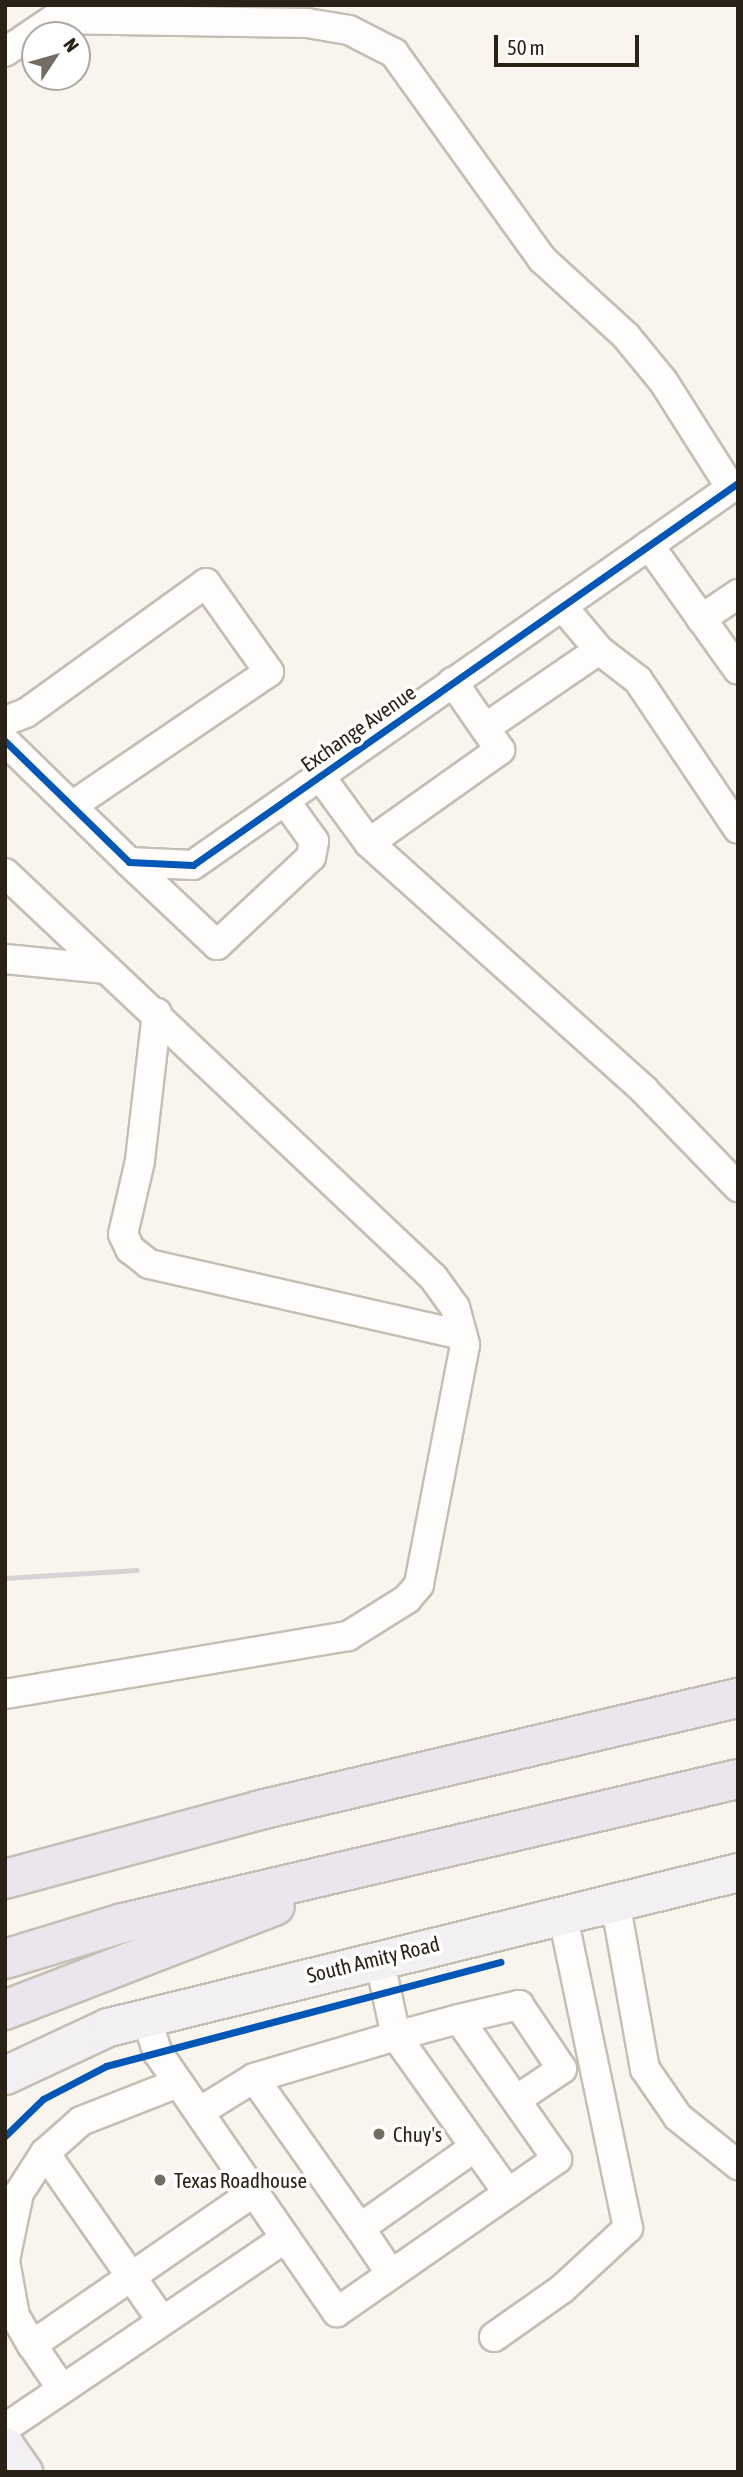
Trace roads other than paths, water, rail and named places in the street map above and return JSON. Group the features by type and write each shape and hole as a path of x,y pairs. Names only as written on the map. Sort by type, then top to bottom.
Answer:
{"highway":[{"path":"5,1880 260,1810 738,1698"},
{"path":"5,1959 123,1923 426,1848 738,1779"},
{"path":"5,2010 426,1848"}],"main road":[{"name":"South Amity Road","path":"9,2081 83,2035 562,1912 738,1872"},
{"path":"5,2446 23,2472"}],"street":[{"path":"5,52 54,19 306,23 349,30 394,53 542,260 626,336 663,381 734,485"},
{"name":"Exchange Avenue","path":"129,862 193,865 734,485"},
{"path":"649,545 738,670"},
{"path":"5,721 26,713 206,583 269,672 72,806"},
{"path":"701,619 738,594"},
{"path":"562,606 599,650 638,680 738,830"},
{"path":"485,728 599,650"},
{"path":"369,843 500,750 453,682"},
{"path":"5,741 216,945 311,857 314,841 285,801"},
{"path":"320,776 369,843 645,1091 738,1187"},
{"path":"5,873 157,1013 432,1277 455,1307 463,1335 419,1585 407,1600 348,1636 5,1694"},
{"path":"5,959 107,968"},
{"path":"157,1013 140,1161 123,1234 130,1250 149,1264 463,1335"},
{"path":"615,1901 645,2069 678,2117 738,2165"},
{"path":"494,2337 562,2289 628,2228 562,1912"},
{"path":"379,1958 396,2036 508,2193"},
{"path":"199,2112 254,2078 396,2036 519,2005 562,2069 516,2100"},
{"path":"146,2017 158,2053 337,2312 557,2159 459,2020"},
{"path":"254,2078 391,2274"},
{"path":"62,2389 15,2316 5,2261 19,2193 45,2153 81,2122 178,2083"},
{"path":"360,2228 475,2147"},
{"path":"45,2153 162,2321"},
{"path":"32,2346 254,2192"},
{"path":"5,2428 286,2238"}],"railway":[{"path":"5,1578 137,1570"}],"place":[{"name":"Chuy's","path":"379,2134"},
{"name":"Texas Roadhouse","path":"160,2180"}]}
